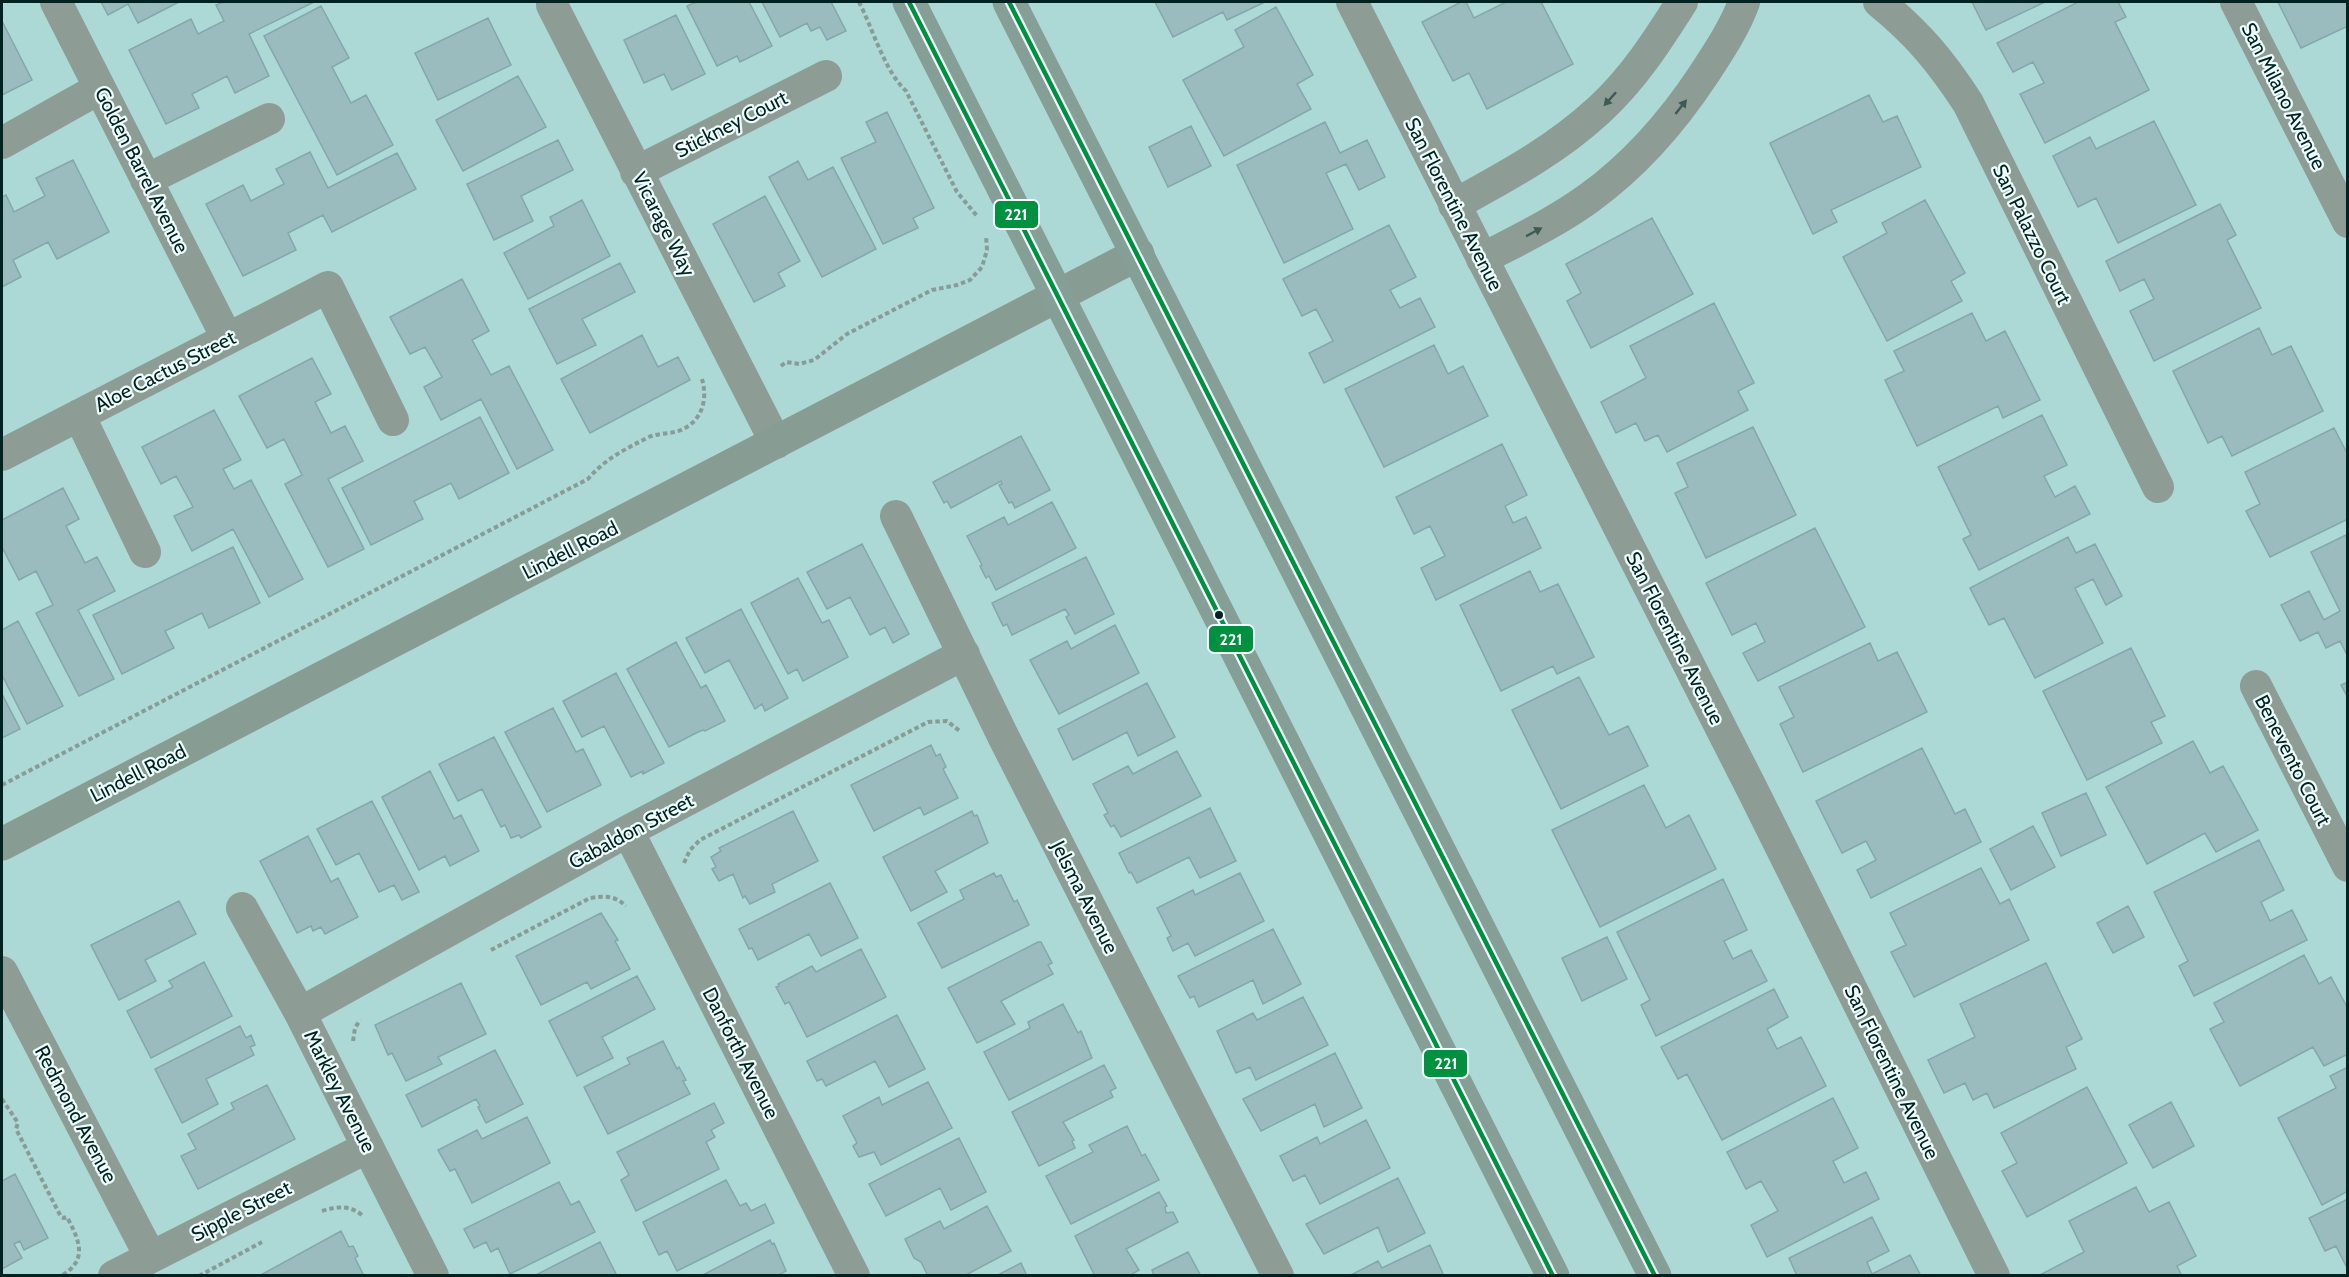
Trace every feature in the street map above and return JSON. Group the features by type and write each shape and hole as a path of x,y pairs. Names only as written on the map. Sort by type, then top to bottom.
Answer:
{"main road":[{"path":"909,2 1553,1275"},
{"path":"1009,2 1655,1275"}],"street":[{"name":"Golden Barrel Avenue","path":"56,2 227,338"},
{"name":"San Florentine Avenue","path":"1352,2 1753,791 1994,1275"},
{"path":"1454,205 1533,161 1600,110 1650,54 1682,2"},
{"path":"1482,259 1544,226 1589,198 1640,156 1684,104 1716,55 1744,2"},
{"name":"San Palazzo Court","path":"1879,2 1913,30 1947,70 1968,103 2158,487"},
{"name":"San Milano Avenue","path":"2236,2 2348,222"},
{"name":"Vicarage Way","path":"552,5 776,443"},
{"name":"Stickney Court","path":"636,171 826,76"},
{"path":"2,143 100,88"},
{"path":"146,180 269,118"},
{"name":"Lindell Road","path":"2,844 1138,254"},
{"name":"Aloe Cactus Street","path":"2,455 328,286 393,420"},
{"path":"79,415 145,552"},
{"name":"Jelsma Avenue","path":"896,516 1015,759 1278,1275"},
{"name":"Gabaldon Street","path":"300,1013 628,831 964,654"},
{"name":"Benevento Court","path":"2256,686 2348,866"},
{"name":"Danforth Avenue","path":"628,831 854,1275"},
{"name":"Markley Avenue","path":"242,909 300,1013 433,1275"},
{"name":"Redmond Avenue","path":"2,972 150,1256"},
{"name":"Sipple Street","path":"114,1275 368,1146"}],"path":[{"path":"859,2 899,85 906,91 957,192 972,212 979,217"},
{"path":"781,366 786,362 799,364 814,360 847,334 921,295 940,287 957,285 970,280 982,267 987,250 986,231"},
{"path":"2,785 588,479 605,460 655,435 681,430 696,420 702,407 705,398 702,379"},
{"path":"729,826 928,722 947,721 955,725 962,733"},
{"path":"485,952 590,898 613,897 628,910"},
{"path":"353,1044 355,1028 359,1020 367,1014"},
{"path":"2,1099 11,1115 15,1116 18,1123 16,1129 61,1217 67,1217 77,1236 79,1246 76,1263 73,1268 61,1275"},
{"path":"314,1215 330,1209 345,1208 359,1213 368,1224"},
{"path":"199,1275 264,1241"}],"building":[{"path":"101,2 179,2 138,23 128,4 108,15"},
{"path":"224,2 314,2 249,34 269,76 235,93 227,76 192,94 199,108 166,124 129,50 191,19 198,34 224,21 216,5"},
{"path":"696,2 749,2 772,46 740,62 737,56 717,66 687,6"},
{"path":"762,2 831,2 846,31 827,40 820,27 811,31 807,23 780,37"},
{"path":"1155,2 1265,2 1227,20 1223,12 1173,37"},
{"path":"1461,2 1466,2 1474,18 1506,2 1541,2 1573,64 1487,109 1469,73 1453,81 1422,22"},
{"path":"1972,2 2045,2 1986,30"},
{"path":"2078,2 2118,2 2126,17 2115,22 2149,90 2045,143 2020,94 2044,83 2033,62 2013,72 1997,43"},
{"path":"2278,2 2348,2 2348,26 2301,48"},
{"path":"321,6 349,58 332,67 351,103 366,95 393,145 337,175 264,36"},
{"path":"1276,7 1313,75 1297,84 1311,109 1224,156 1183,80 1244,47 1235,30"},
{"path":"676,15 705,74 672,90 664,74 644,83 624,40"},
{"path":"488,18 511,65 438,100 415,53"},
{"path":"2,21 32,80 2,95"},
{"path":"518,76 546,127 463,171 436,120"},
{"path":"1869,95 1883,122 1897,116 1921,167 1831,210 1837,222 1813,234 1770,143"},
{"path":"887,112 934,208 913,218 918,228 883,244 841,158 876,142 866,122"},
{"path":"2154,121 2196,205 2118,243 2096,198 2078,207 2053,156 2090,137 2096,149"},
{"path":"1325,122 1340,153 1367,140 1385,177 1359,190 1346,164 1326,173 1353,229 1284,263 1237,165"},
{"path":"1191,126 1211,166 1168,187 1149,147"},
{"path":"558,140 573,170 521,196 533,221 494,240 467,184"},
{"path":"310,152 328,188 397,153 416,189 332,232 323,215 288,233 296,250 243,276 206,204 243,185 251,201 284,184 276,169"},
{"path":"73,160 109,232 57,259 48,242 13,260 21,277 2,287 2,197 6,195 14,212 45,196 36,178"},
{"path":"798,161 808,180 833,167 876,249 822,277 769,177"},
{"path":"765,196 800,261 778,273 785,286 754,302 713,224"},
{"path":"582,200 610,256 528,299 504,253 554,226 550,217"},
{"path":"1925,200 1965,273 1951,281 1962,301 1887,341 1843,257 1887,233 1882,223"},
{"path":"2220,204 2236,235 2227,240 2261,308 2154,361 2130,311 2154,299 2144,279 2120,291 2106,261"},
{"path":"1652,218 1693,294 1591,348 1567,301 1581,293 1566,264"},
{"path":"1389,225 1416,277 1390,290 1400,308 1420,298 1435,327 1324,383 1309,353 1333,341 1316,309 1302,316 1283,279"},
{"path":"620,263 635,292 582,319 596,345 557,364 529,309"},
{"path":"462,279 489,331 472,340 491,375 509,366 553,450 517,469 481,399 441,420 424,387 442,377 425,347 410,354 390,317"},
{"path":"1714,303 1754,383 1738,391 1748,410 1667,452 1658,435 1645,441 1636,423 1616,433 1601,402 1646,378 1630,346"},
{"path":"1972,313 1986,341 2005,331 2040,400 2003,418 1998,406 1917,446 1885,380 1904,371 1894,351"},
{"path":"2259,328 2272,355 2291,346 2323,411 2232,456 2222,436 2208,443 2173,371"},
{"path":"642,335 658,367 678,357 690,380 590,433 561,379"},
{"path":"1434,345 1448,374 1463,366 1488,416 1384,467 1345,389"},
{"path":"312,358 331,394 315,402 331,433 345,426 363,461 328,479 364,549 328,567 285,484 302,475 284,439 267,448 239,396"},
{"path":"214,410 241,460 223,469 234,489 251,480 303,579 269,597 233,529 192,551 174,516 193,507 176,476 161,484 142,447"},
{"path":"2042,415 2067,465 2044,476 2055,497 2075,486 2090,514 1979,570 1963,539 1971,535 1938,467"},
{"path":"480,417 509,473 459,499 451,483 414,501 423,519 371,545 342,488"},
{"path":"1753,427 1796,515 1706,558 1675,493 1688,487 1677,463"},
{"path":"2334,428 2348,455 2348,519 2270,557 2246,511 2260,504 2245,472"},
{"path":"1021,436 1050,490 1015,508 1012,502 1009,503 999,485 1002,484 1001,481 951,508 947,501 944,503 933,482"},
{"path":"1502,444 1527,495 1505,506 1513,523 1526,517 1541,548 1436,600 1421,568 1445,556 1430,526 1414,534 1396,497"},
{"path":"63,488 79,519 66,526 85,563 97,557 115,591 78,610 114,679 79,696 36,613 53,605 36,571 19,580 2,547 2,520"},
{"path":"1052,502 1076,548 996,590 989,576 986,578 967,536 1004,517 1008,525"},
{"path":"1815,528 1865,627 1758,681 1743,653 1765,642 1756,623 1732,635 1706,583"},
{"path":"2348,534 2348,657 2340,641 2326,648 2318,632 2300,641 2281,605 2309,591 2324,620 2340,611 2311,552"},
{"path":"2068,537 2076,553 2095,544 2122,596 2106,605 2093,579 2075,588 2103,643 2035,678 2004,618 1989,625 1970,588"},
{"path":"862,544 909,634 893,643 885,627 870,635 850,597 827,609 807,572"},
{"path":"233,547 260,603 209,628 202,613 165,631 174,648 122,674 93,615"},
{"path":"1086,557 1114,614 1075,634 1066,617 1069,615 1065,609 1012,635 1007,624 1003,626 992,603"},
{"path":"1530,571 1540,592 1558,584 1594,657 1557,674 1553,666 1501,691 1460,605"},
{"path":"798,578 822,623 829,620 848,657 803,681 797,669 788,674 751,603"},
{"path":"741,609 788,698 765,711 762,704 755,709 729,660 705,673 686,638"},
{"path":"18,621 63,706 27,724 2,675 2,630"},
{"path":"1115,625 1139,673 1059,714 1030,660 1067,641 1071,649"},
{"path":"676,642 701,688 706,685 725,721 669,747 627,669"},
{"path":"1870,643 1878,661 1897,652 1927,712 1803,772 1780,724 1794,717 1779,687"},
{"path":"2131,648 2165,716 2151,722 2162,743 2087,780 2043,691"},
{"path":"616,673 664,763 643,774 643,771 631,777 604,726 582,737 563,701"},
{"path":"1579,677 1609,735 1628,726 1648,766 1561,809 1512,710"},
{"path":"2348,682 2348,698 2341,685"},
{"path":"1147,683 1175,737 1138,756 1127,732 1073,760 1058,729"},
{"path":"2,694 20,729 2,738"},
{"path":"553,708 576,752 583,749 601,785 547,812 505,732"},
{"path":"494,737 541,827 521,838 519,835 511,838 505,825 501,827 482,789 458,801 439,764"},
{"path":"2193,741 2210,773 2223,766 2258,830 2216,852 2205,833 2147,864 2106,787"},
{"path":"931,745 936,756 940,754 946,767 943,769 958,798 924,815 920,807 874,831 851,785"},
{"path":"1922,748 1955,814 1965,809 1981,842 1871,898 1857,870 1876,860 1866,841 1842,853 1816,801"},
{"path":"1177,751 1201,796 1121,837 1104,815 1108,813 1093,784 1128,766 1133,774"},
{"path":"430,771 454,819 461,815 479,851 450,866 445,856 419,870 382,797"},
{"path":"1644,785 1666,828 1689,815 1716,869 1600,927 1552,830"},
{"path":"2086,793 2106,835 2061,856 2042,813"},
{"path":"372,801 419,892 402,900 394,885 379,892 359,853 336,865 317,829"},
{"path":"1210,808 1236,861 1200,878 1189,857 1137,883 1119,853"},
{"path":"793,811 818,861 772,884 775,892 750,904 745,896 743,898 733,874 719,881 712,869 716,867 711,857 721,851 719,848"},
{"path":"972,811 974,816 977,815 988,843 935,871 947,892 911,911 883,857"},
{"path":"2033,826 2055,867 2011,890 1990,849"},
{"path":"308,836 331,882 338,878 358,917 325,934 321,927 313,931 311,926 297,933 260,861"},
{"path":"2259,840 2284,890 2261,902 2270,921 2292,910 2307,940 2194,996 2179,966 2188,961 2154,892"},
{"path":"1981,868 2000,904 2009,899 2029,940 1914,997 1891,952 1906,945 1890,913"},
{"path":"994,873 996,877 1001,875 1014,902 1017,900 1029,925 942,968 918,923 964,899 960,890"},
{"path":"1240,873 1264,921 1195,956 1188,943 1173,951 1167,938 1171,936 1157,908 1193,890 1195,895"},
{"path":"1723,879 1747,930 1724,941 1733,959 1751,950 1767,981 1656,1036 1641,1005 1650,1000 1617,932"},
{"path":"830,883 858,938 821,956 809,934 758,960 752,948 749,949 739,929"},
{"path":"179,901 196,934 145,960 156,981 119,1000 91,945"},
{"path":"2128,906 2144,937 2113,953 2097,923"},
{"path":"601,913 618,940 615,941 630,969 591,989 587,982 541,1005 516,956"},
{"path":"1273,929 1301,984 1263,1004 1253,980 1199,1007 1194,996 1190,998 1178,976"},
{"path":"1607,937 1627,979 1582,1001 1562,958"},
{"path":"1041,942 1052,963 1048,965 1053,974 1001,1001 1015,1024 977,1043 948,988"},
{"path":"861,949 886,997 807,1037 789,1002 785,1004 776,987 812,966 816,972"},
{"path":"2304,955 2319,984 2331,977 2348,1009 2348,1054 2324,1066 2313,1047 2240,1086 2210,1029 2224,1022 2214,1003"},
{"path":"204,962 232,1016 151,1058 127,1011 173,987 169,981"},
{"path":"2046,963 2082,1039 2066,1047 2076,1069 1994,1108 1987,1093 1973,1100 1965,1083 1944,1093 1928,1060 1975,1037 1960,1004"},
{"path":"637,976 655,1009 602,1037 613,1058 577,1076 549,1021"},
{"path":"461,983 486,1034 438,1057 442,1064 406,1081 392,1053 388,1055 375,1025"},
{"path":"1774,989 1788,1017 1767,1029 1777,1049 1801,1037 1826,1086 1722,1140 1687,1074 1678,1079 1661,1047"},
{"path":"1303,997 1328,1045 1256,1080 1250,1067 1236,1073 1217,1031 1253,1013 1257,1020"},
{"path":"1063,1004 1078,1033 1081,1031 1092,1058 1009,1100 984,1052 1030,1028 1028,1022"},
{"path":"897,1015 925,1069 889,1087 875,1061 826,1086 822,1079 817,1081 807,1061"},
{"path":"240,1026 246,1038 251,1035 255,1045 250,1047 254,1055 206,1079 218,1104 182,1123 155,1069"},
{"path":"663,1041 677,1069 679,1067 686,1080 683,1081 690,1094 608,1134 584,1087 630,1064 627,1058"},
{"path":"495,1050 523,1104 486,1123 476,1099 422,1127 406,1095"},
{"path":"1335,1053 1362,1108 1324,1127 1315,1104 1261,1131 1243,1099"},
{"path":"1104,1065 1116,1088 1110,1091 1113,1097 1063,1122 1074,1140 1072,1141 1075,1148 1039,1166 1012,1112"},
{"path":"2348,1067 2348,1191 2322,1205 2278,1118 2336,1088 2330,1076"},
{"path":"928,1082 952,1128 881,1165 874,1152 859,1157 853,1146 857,1143 843,1116 879,1097 882,1105"},
{"path":"267,1085 295,1139 198,1189 181,1156 196,1149 188,1134 234,1109 231,1103"},
{"path":"2087,1087 2127,1163 2027,1217 2002,1171 2017,1163 2001,1133"},
{"path":"1833,1098 1858,1148 1833,1161 1844,1183 1866,1172 1879,1199 1767,1257 1751,1225 1778,1211 1761,1181 1746,1189 1727,1152"},
{"path":"2171,1102 2194,1146 2153,1168 2129,1125"},
{"path":"714,1103 724,1123 711,1130 715,1137 706,1142 719,1169 636,1211 621,1180 629,1175 617,1152"},
{"path":"527,1117 550,1163 472,1203 455,1169 450,1171 438,1150 477,1130 482,1139"},
{"path":"1366,1120 1390,1168 1320,1204 1305,1175 1293,1181 1280,1156 1317,1137 1320,1144"},
{"path":"1127,1126 1142,1156 1145,1154 1159,1180 1071,1224 1046,1176 1093,1152 1089,1145"},
{"path":"959,1138 986,1192 951,1210 940,1188 886,1216 869,1184"},
{"path":"15,1174 48,1238 24,1250 20,1241 14,1244 22,1258 2,1269 2,1181"},
{"path":"1398,1178 1425,1233 1388,1252 1378,1227 1324,1254 1306,1224"},
{"path":"726,1180 740,1206 746,1203 751,1211 765,1204 774,1223 677,1271 667,1251 659,1255 643,1222"},
{"path":"559,1182 571,1205 579,1201 595,1232 510,1274 498,1248 491,1252 486,1242 474,1248 464,1229"},
{"path":"2136,1187 2149,1212 2169,1202 2196,1256 2177,1266 2182,1276 2038,1276 2084,1252 2069,1221"},
{"path":"1159,1192 1167,1206 1165,1207 1166,1213 1173,1212 1178,1222 1126,1249 1139,1270 1129,1276 1095,1276 1075,1236"},
{"path":"2348,1199 2348,1270 2336,1246 2325,1251 2309,1218"},
{"path":"987,1206 1011,1251 964,1276 928,1276 921,1262 914,1258 905,1239 940,1221 944,1229"},
{"path":"1872,1217 1889,1251 1867,1262 1872,1274 1910,1255 1921,1276 1797,1276 1789,1258"},
{"path":"341,1231 349,1247 353,1246 358,1256 355,1258 364,1276 259,1276"},
{"path":"770,1240 772,1244 774,1243 786,1271 777,1276 701,1276"},
{"path":"600,1242 616,1274 612,1276 534,1276"},
{"path":"1430,1245 1444,1276 1349,1276 1378,1261 1382,1268"},
{"path":"1188,1252 1201,1276 1154,1276 1152,1270"},
{"path":"1021,1263 1027,1276 996,1276"}],"transit line":[{"name":"221","path":"909,2 1553,1276"},
{"name":"221","path":"1009,2 1655,1276"}]}
